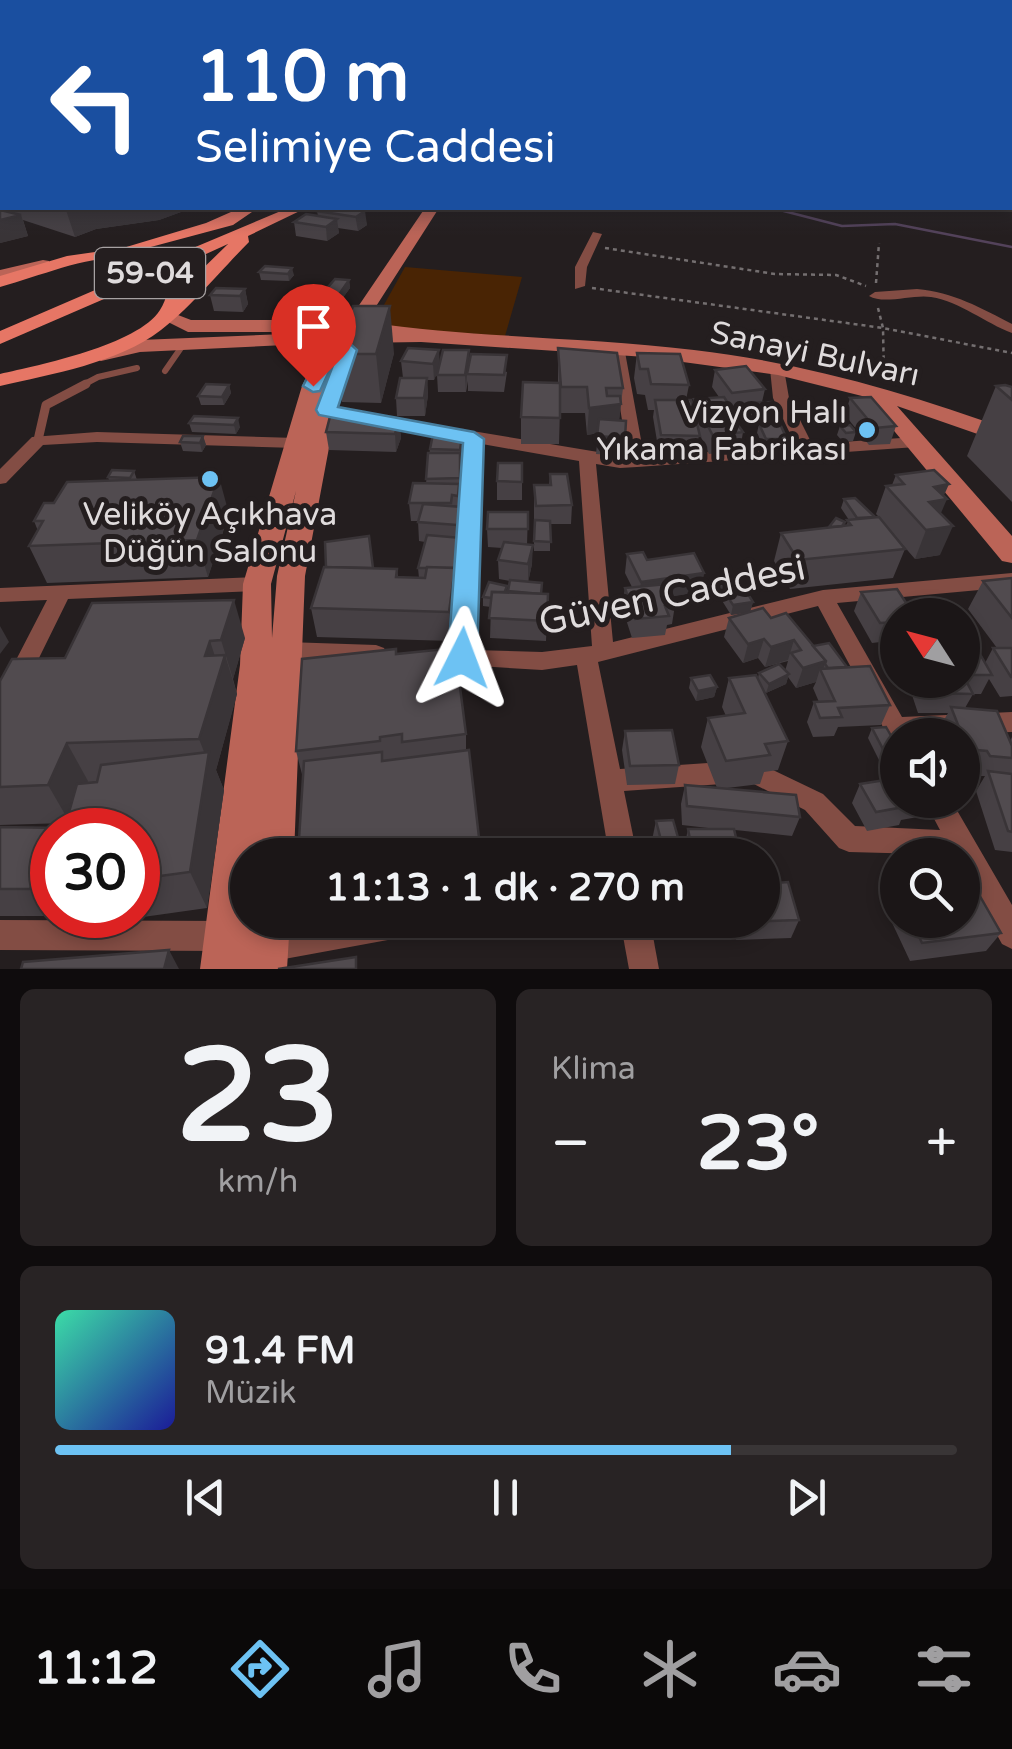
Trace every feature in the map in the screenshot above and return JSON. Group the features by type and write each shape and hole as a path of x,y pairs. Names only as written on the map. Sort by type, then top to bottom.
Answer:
{"main road":[{"path":"197,233 247,210"},
{"path":"0,278 67,259 197,233 264,210"},
{"name":"59-04","path":"0,338 274,210"},
{"name":"59-04","path":"0,325 297,210"},
{"path":"0,388 72,363 166,316 236,244 298,210"},
{"path":"222,969 257,943 257,584 313,386 329,350 348,335 431,210"},
{"path":"67,259 120,253 168,260 183,272 166,316"},
{"path":"166,316 188,326 348,335"},
{"path":"0,380 140,346 348,335"},
{"path":"275,838 291,576 336,412 348,335"},
{"name":"Sanayi Bulvarı","path":"348,335 421,336 716,359 878,386 1012,438"},
{"path":"878,386 916,442 1012,554"}],"street":[{"path":"579,286 594,240"},
{"path":"875,296 917,289 942,293 1012,329"},
{"path":"618,352 637,462"},
{"path":"777,369 780,398 806,450"},
{"path":"363,418 587,460 637,462 916,442"},
{"path":"0,479 38,440 97,437 296,443"},
{"path":"462,658 474,439"},
{"path":"587,460 595,654 621,838"},
{"name":"Güven Caddesi","path":"286,650 542,662 595,654 823,597 1012,580"},
{"path":"0,595 257,584"},
{"path":"0,714 60,594"},
{"path":"823,597 891,718"},
{"path":"980,725 1012,722"},
{"path":"610,781 752,772 814,802 849,839 880,840"},
{"path":"980,876 1012,934"},
{"path":"0,935 257,943 291,938"},
{"path":"638,938 644,969"}],"lane":[{"path":"165,371 182,345"},
{"path":"38,440 46,406 98,377 137,368"}],"path":[{"path":"594,240 774,274 836,275 862,282 875,296"},
{"path":"878,386 883,328 875,296 879,243"},
{"path":"579,286 883,328 1012,353"}],"shaded area":[{"path":"405,267 522,277 505,336 390,328 375,321"}],"building":[{"path":"0,210 21,215 0,220"},
{"path":"360,210 365,211 356,217 317,211"},
{"path":"306,214 337,219 326,227 294,222"},
{"path":"265,266 292,268 288,274 259,272"},
{"path":"335,279 349,280 338,296 322,294"},
{"path":"216,288 245,289 240,296 210,295"},
{"path":"353,306 390,306 376,354 335,354"},
{"path":"408,348 439,350 433,364 401,361"},
{"path":"558,348 617,353 623,388 606,388 607,396 620,396 621,404 589,408 587,387 561,387"},
{"path":"443,350 469,350 465,375 437,375"},
{"path":"637,353 680,354 689,385 651,384 648,369 640,369"},
{"path":"471,354 507,355 504,375 467,374"},
{"path":"746,366 765,389 732,393 715,370"},
{"path":"400,378 427,378 424,398 396,398"},
{"path":"523,382 560,383 560,418 521,417"},
{"path":"206,384 229,385 222,397 198,396"},
{"path":"996,386 1012,387 1012,400"},
{"path":"724,397 743,432 713,436 694,399"},
{"path":"871,397 896,426 875,428 850,398"},
{"path":"655,400 691,400 700,436 661,435"},
{"path":"772,402 779,412 756,413 750,403"},
{"path":"332,409 399,420 395,434 326,432"},
{"path":"194,416 238,418 234,425 189,423"},
{"path":"599,419 626,421 625,438 597,436"},
{"path":"759,424 780,424 787,439 766,439"},
{"path":"850,425 856,432 846,433 840,426"},
{"path":"434,429 463,430 460,450 430,449"},
{"path":"183,436 203,436 200,443 180,442"},
{"path":"428,453 460,453 460,478 426,479"},
{"path":"498,463 522,463 522,482 497,481"},
{"path":"112,470 134,471 130,478 108,477"},
{"path":"934,470 949,484 934,487 947,499 929,502 953,526 926,530 886,486 904,484 896,475"},
{"path":"550,474 567,474 572,505 536,506 534,485 551,485"},
{"path":"219,477 197,540 29,546 43,521 34,521 44,503 54,503 67,482"},
{"path":"413,483 459,484 458,496 452,495 451,503 409,503"},
{"path":"855,498 875,517 857,518 844,499"},
{"path":"423,504 462,507 457,525 418,522"},
{"path":"488,512 528,512 528,529 487,529"},
{"path":"879,517 905,549 798,560 781,533 851,525 847,520"},
{"path":"836,518 845,522 829,527"},
{"path":"535,520 550,521 551,542 534,541"},
{"path":"427,535 462,538 455,570 418,568"},
{"path":"369,536 373,568 326,567 325,542"},
{"path":"504,542 533,545 528,564 498,560"},
{"path":"643,552 647,560 694,553 704,573 641,582 627,554"},
{"path":"324,567 397,569 396,577 425,578 427,567 455,568 449,612 311,608"},
{"path":"1012,578 1012,618 983,581"},
{"path":"510,580 542,583 541,594 508,591"},
{"path":"728,580 737,595 748,594 753,602 733,605 718,582"},
{"path":"489,582 507,586 505,591 510,592 492,592 492,598 483,597"},
{"path":"667,584 675,605 665,606 669,616 635,619 625,588"},
{"path":"897,589 903,598 880,598 880,623 861,592"},
{"path":"492,592 548,594 547,621 489,618"},
{"path":"234,600 221,640 210,641 205,656 225,655 199,739 67,743 48,785 0,787 0,681 12,659 65,658 92,603"},
{"path":"763,608 771,618 786,613 826,661 803,668 791,653 801,650 794,640 771,647 764,639 748,644 729,618"},
{"path":"829,643 847,667 828,668 813,646"},
{"path":"455,648 466,734 402,742 402,734 380,737 380,741 296,751 302,659 396,649 396,654"},
{"path":"993,648 1012,648 1012,677 1011,677"},
{"path":"980,654 992,675 980,675"},
{"path":"779,664 789,674 769,684 759,673"},
{"path":"870,666 880,686 880,698 886,698 890,705 838,708 842,717 820,718 814,702 835,701 820,669"},
{"path":"710,675 717,687 698,691 691,678"},
{"path":"756,675 788,741 765,744 770,755 726,761 708,718 745,713 729,678"},
{"path":"951,707 997,711 1012,746 1012,758 990,756 980,750 980,718 955,718"},
{"path":"880,727 880,743 872,728"},
{"path":"672,730 679,765 630,766 625,731"},
{"path":"469,750 479,838 299,838 304,761 382,752 382,761"},
{"path":"209,752 190,872 160,876 160,808 70,808 77,784 97,782 101,765"},
{"path":"988,771 1012,774 1012,832 1008,831"},
{"path":"880,781 880,811 876,812 860,784"},
{"path":"685,785 796,795 800,817 687,806"},
{"path":"673,820 678,838 660,838 656,821"},
{"path":"0,827 30,828 30,889 0,889"},
{"path":"688,829 734,829 736,838 690,838"},
{"path":"788,882 799,920 780,921 780,883"},
{"path":"980,896 1001,933 980,936"},
{"path":"920,938 962,938 922,943"},
{"path":"169,950 164,969 21,969 23,962"},
{"path":"356,957 356,969 278,969"}],"waterway":[{"path":"780,210 842,226 895,224 1012,247"}],"place":[{"name":"Vizyon Halı Yıkama Fabrikası","path":"867,430"},
{"name":"Veliköy Açıkhava Düğün Salonu","path":"210,479"}],"route":[{"path":"313,386 329,350 343,343 348,350 326,410 474,439 462,658"}]}
